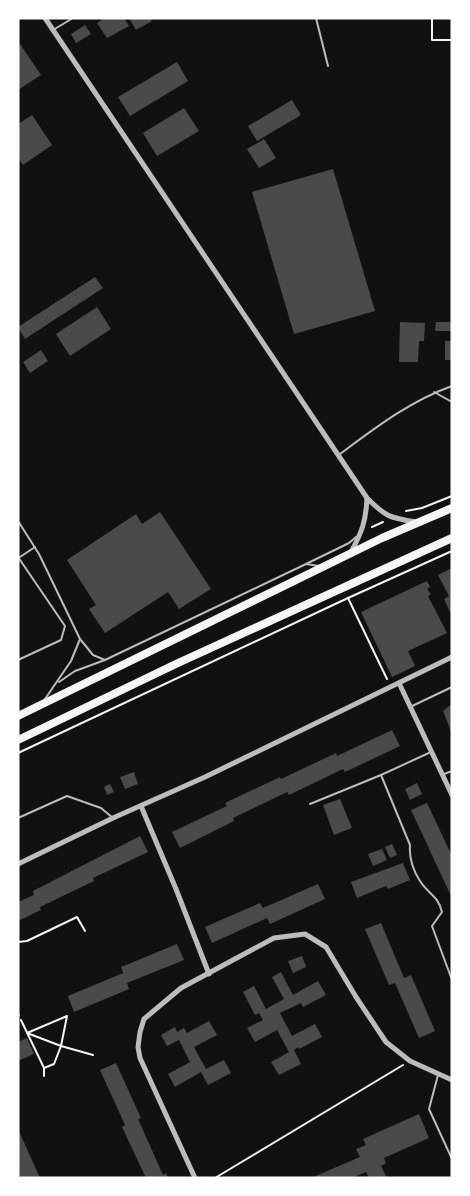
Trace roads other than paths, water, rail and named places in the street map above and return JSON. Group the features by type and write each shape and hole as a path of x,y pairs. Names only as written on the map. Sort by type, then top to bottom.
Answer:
{"main road":[{"path":"18,716 324,566 452,508"},
{"path":"18,740 178,663 452,538"}],"street":[{"path":"45,18 367,498 390,518 417,523"},
{"path":"350,554 363,531 367,515 367,498"},
{"path":"18,864 452,657"},
{"path":"399,683 452,795"},
{"path":"141,806 209,974"},
{"path":"195,1178 140,1058 138,1047 144,1019 181,988 274,938 305,934 326,946 386,1042 410,1061 452,1080"}],"lane":[{"path":"53,30 73,18"},
{"path":"316,18 328,66"},
{"path":"339,455 408,406 434,392 452,386"},
{"path":"434,392 452,402"},
{"path":"18,522 35,547 80,639 93,655 105,660"},
{"path":"56,685 75,671 105,660 349,543 363,531"},
{"path":"18,660 61,640 65,626 18,558 35,547"},
{"path":"306,564 324,566"},
{"path":"41,704 56,685 75,653 80,639"},
{"path":"410,706 452,687"},
{"path":"310,804 430,752"},
{"path":"442,775 452,771"},
{"path":"381,775 410,845 409,855 421,882 440,903 442,912 432,926 452,980"},
{"path":"18,818 67,796 101,808 113,818"},
{"path":"439,1075 429,1109 452,1159"}]}
